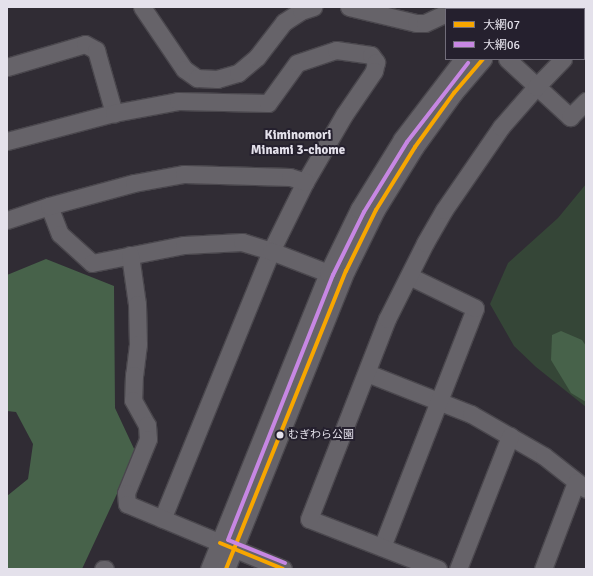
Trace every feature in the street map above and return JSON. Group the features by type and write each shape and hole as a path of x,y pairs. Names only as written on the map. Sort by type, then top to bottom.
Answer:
{"street":[{"path":"142,7 184,69 197,78 217,78 238,73 257,57 284,22 313,7"},
{"path":"349,7 416,23 425,23 445,13"},
{"path":"7,67 86,44 96,50 114,113"},
{"path":"7,141 114,113 178,101 268,103 297,63 336,50 371,55 376,62 374,71 344,114 305,182 271,251 162,519"},
{"path":"226,569 227,546 328,273 359,209 385,166 407,133 462,60"},
{"path":"209,569 227,546 346,271 376,210 415,147 454,93 482,60"},
{"path":"508,60 570,117 586,101"},
{"path":"438,569 310,519 387,319 444,210 474,164 501,127 562,60"},
{"path":"7,220 50,206 134,183 184,174 290,177 305,182"},
{"path":"50,206 60,234 92,263 184,245 242,242 271,251 328,273"},
{"path":"130,255 137,304 138,344 134,375 133,400 147,425 148,439 126,493 127,504 283,569"},
{"path":"382,547 475,308 409,276"},
{"path":"367,373 471,414 544,456 581,485 543,569"},
{"path":"458,569 510,436"}],"green space":[{"path":"586,184 586,407 536,367 514,346 490,304 508,263 558,218"},
{"path":"46,259 114,286 115,408 136,453 82,569 7,569 7,496 28,479 33,444 16,412 7,411 7,275"},
{"path":"561,331 582,340 586,346 586,402 571,393 551,360 552,335"}],"transit line":[{"name":"大網07","path":"226,569 346,271 376,210 415,147 454,93 482,60"},
{"name":"大網06","path":"285,563 228,540 333,275 364,212 407,142 468,63"},
{"name":"大網07","path":"220,543 283,569"}],"place":[{"name":"むぎわら公園","path":"280,435"}],"district":[{"name":"Kiminomori Minami 3-chome","path":"298,144"}]}
